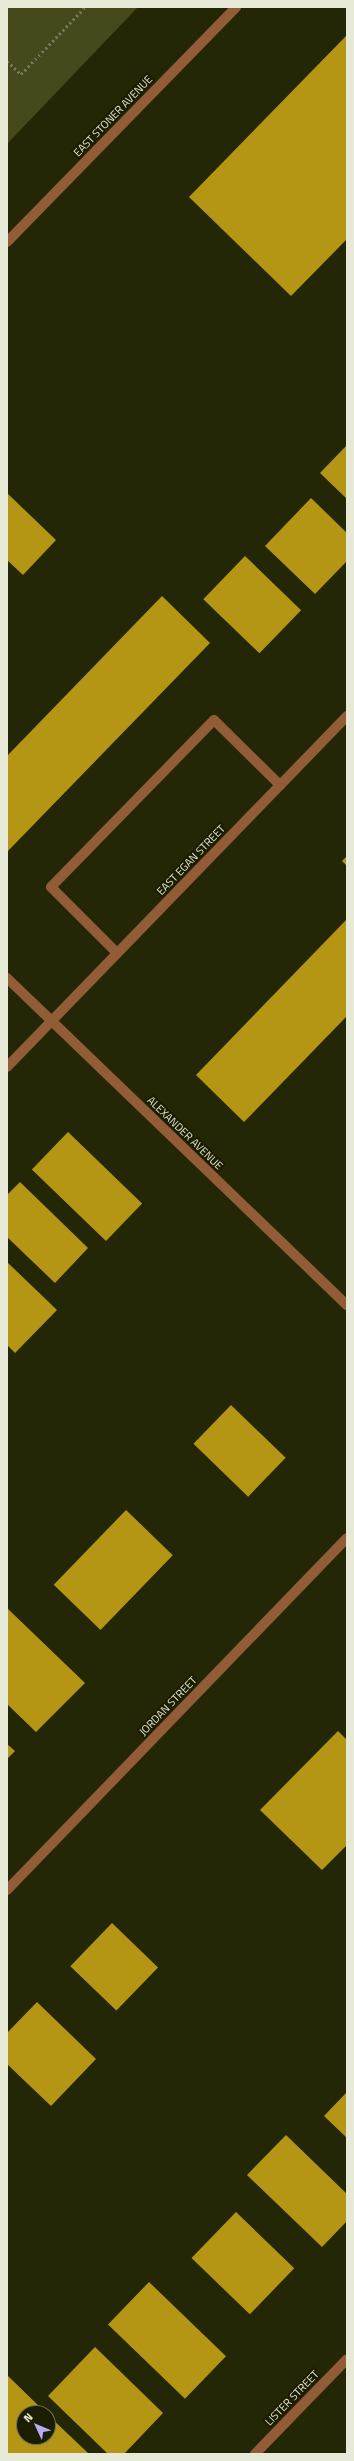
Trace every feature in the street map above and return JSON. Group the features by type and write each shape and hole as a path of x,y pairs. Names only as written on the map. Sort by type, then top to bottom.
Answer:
{"street":[{"name":"EAST STONER AVENUE","path":"7,242 236,7"},
{"name":"EAST EGAN STREET","path":"7,1067 347,716"},
{"path":"117,953 51,887 56,881 214,720 280,786"},
{"name":"ALEXANDER AVENUE","path":"7,978 347,1304"},
{"name":"JORDAN STREET","path":"7,1890 347,1538"},
{"name":"LISTER STREET","path":"255,2454 347,2359"}],"path":[{"path":"7,61 21,74 86,7"}],"green space":[{"path":"7,7 138,7 7,144"}],"building":[{"path":"347,35 347,239 291,296 189,197"},
{"path":"347,445 347,499 320,473"},
{"path":"7,493 56,540 23,575 7,560"},
{"path":"311,498 347,533 347,561 315,594 265,546"},
{"path":"245,556 301,610 259,653 203,599"},
{"path":"162,596 210,643 7,852 7,756"},
{"path":"347,856 347,866 342,861"},
{"path":"347,919 347,1016 244,1122 196,1075"},
{"path":"68,1132 142,1204 106,1241 32,1169"},
{"path":"20,1182 88,1248 55,1283 7,1237 7,1195"},
{"path":"7,1262 57,1310 15,1353 7,1345"},
{"path":"231,1405 286,1458 248,1497 193,1444"},
{"path":"126,1510 173,1555 101,1630 54,1585"},
{"path":"7,1608 85,1683 36,1732 7,1704"},
{"path":"338,1731 347,1740 347,1845 322,1870 260,1810"},
{"path":"7,1744 15,1751 7,1759"},
{"path":"112,1923 158,1967 116,2011 70,1966"},
{"path":"37,2002 96,2059 51,2106 7,2064 7,2033"},
{"path":"347,2092 347,2138 324,2116"},
{"path":"286,2135 347,2194 347,2221 322,2247 247,2175"},
{"path":"236,2212 294,2268 250,2314 192,2258"},
{"path":"149,2282 226,2356 185,2399 108,2324"},
{"path":"95,2347 163,2413 124,2454 108,2454 48,2396"},
{"path":"7,2375 38,2405 16,2405 16,2445 56,2445 56,2423 89,2454 7,2454"}]}
